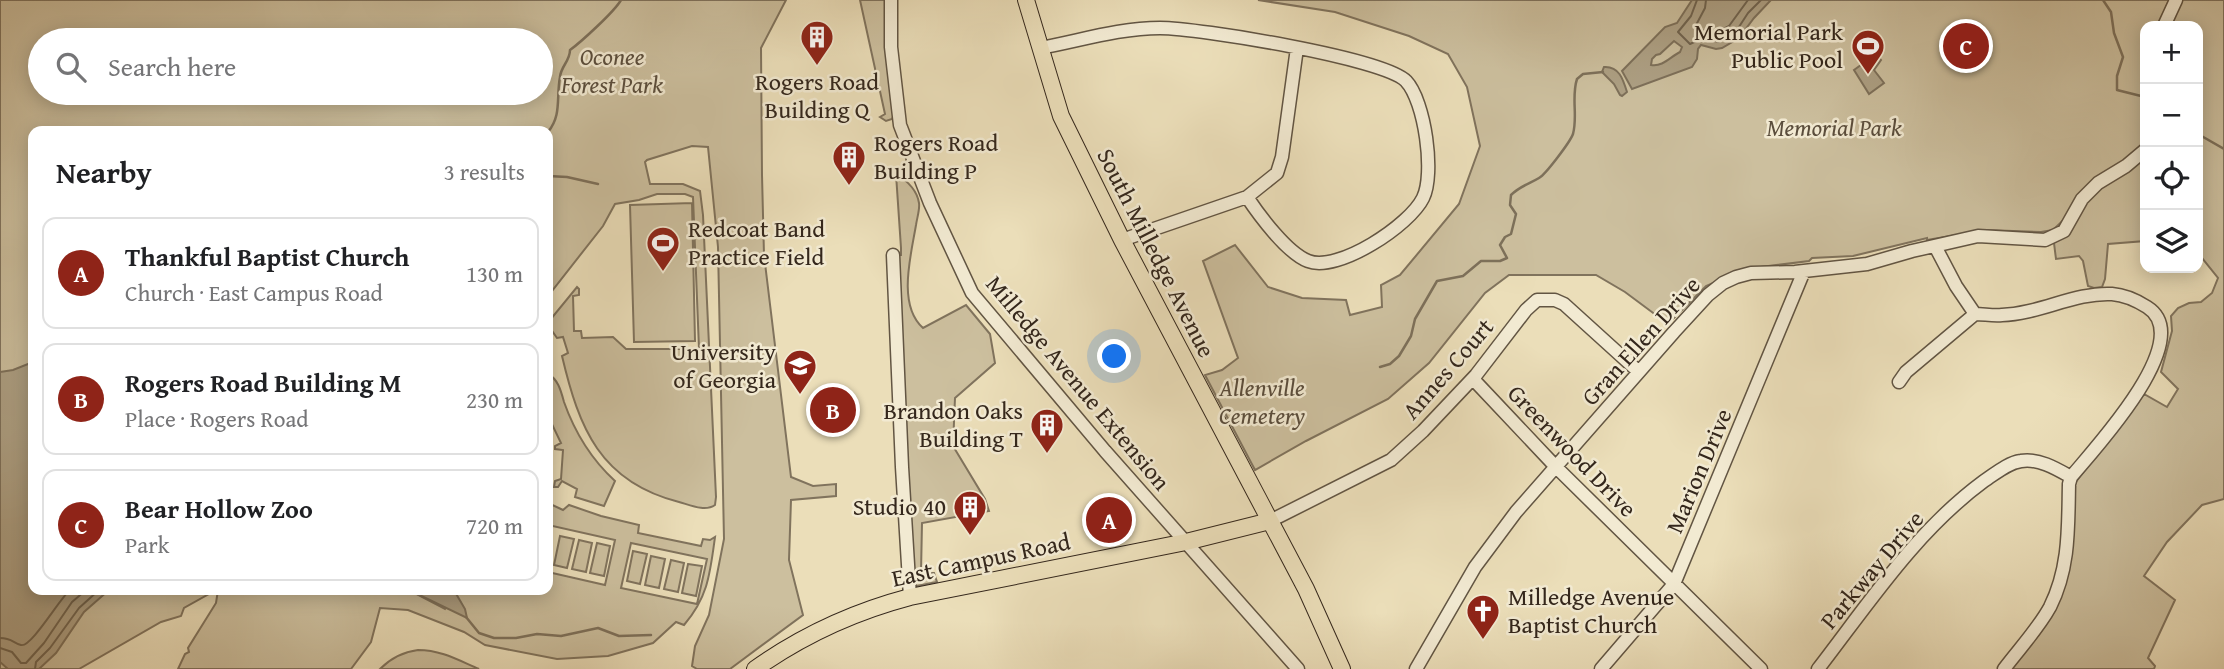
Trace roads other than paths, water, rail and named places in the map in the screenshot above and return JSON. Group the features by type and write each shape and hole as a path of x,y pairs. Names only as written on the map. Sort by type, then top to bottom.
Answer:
{"main road":[{"name":"South Milledge Avenue","path":"1026,0 1061,116 1122,240 1317,612 1342,669"},
{"name":"East Campus Road","path":"755,669 788,646 868,608 910,597 1186,542 1270,521"}],"street":[{"name":"Milledge Avenue Extension","path":"891,0 891,47 900,125 930,203 972,293 1087,430 1298,669"},
{"path":"2166,21 2176,0"},
{"path":"1040,48 1128,30 1161,28 1297,48 1343,58 1388,70 1404,78 1412,88 1420,106 1428,173 1424,198 1395,229 1350,255 1333,262 1316,264 1302,258 1278,237 1259,216 1247,197"},
{"path":"1122,240 1247,197 1277,173 1282,157 1297,48"},
{"name":"Gran Ellen Drive","path":"1416,669 1484,553 1516,512 1708,295 1723,283 1751,273 1804,271 1867,264 1978,236 2045,240 2053,238 2064,231 2090,190 2140,156"},
{"path":"1935,246 1956,286 1975,314"},
{"path":"893,255 910,597"},
{"name":"Marion Drive","path":"1601,669 1674,584 1804,271"},
{"path":"1899,382 1906,372 1975,314 2002,315 2111,294 2128,298 2154,311 2160,325 2161,341 2150,372 2116,422 2071,477 2068,541 2059,585 2043,617 2004,669"},
{"name":"Annes Court","path":"1270,521 1391,460 1473,379 1526,310 1537,300 1546,298 1564,304 1639,372"},
{"name":"Greenwood Drive","path":"1473,379 1556,467 1761,669"},
{"name":"Parkway Drive","path":"1818,669 1898,563 1965,495 2011,463 2022,460 2042,463 2071,477"}],"water":[{"path":"1692,0 1771,0 1739,38 1722,48 1701,45 1692,67 1632,89 1622,71 1665,27 1677,23","holes":["1674,41 1682,47 1680,52 1666,61 1651,65 1652,59"]},
{"name":"Memorial Park Public Pool","path":"1876,54 1881,60 1874,70 1884,83 1869,94 1854,70"},
{"path":"1604,67 1620,74 1627,92 1622,96 1602,72"},
{"path":"28,364 28,595 103,595 84,612 56,653 39,669 8,669 0,662 0,372"},
{"path":"419,595 457,595 467,618"}],"waterway":[{"path":"552,126 558,106 561,73 570,50 605,19 621,0"},
{"path":"2103,0 2111,12 2114,33 2123,57 2117,76 2117,90 2140,96"},
{"path":"1380,367 1390,364 1399,356 1411,336 1415,319 1437,281 1463,276 1481,261 1500,261 1507,258 1500,245 1505,237 1511,234 1516,214 1510,205 1511,195 1539,178 1558,158 1571,138 1577,79 1583,74 1603,72"},
{"path":"2203,137 2224,149"},
{"path":"553,176 598,184"},
{"path":"466,617 479,633 494,638 537,634 561,636 598,628 619,636 651,635"}],"place":[{"name":"Bear Hollow Zoo","path":"1966,46"},
{"name":"Rogers Road Building Q","path":"817,67"},
{"name":"Memorial Park Public Pool","path":"1868,76"},
{"name":"Rogers Road Building P","path":"849,187"},
{"name":"Redcoat Band Practice Field","path":"663,273"},
{"name":"University of Georgia","path":"800,396"},
{"name":"Rogers Road Building M","path":"833,410"},
{"name":"Brandon Oaks Building T","path":"1047,455"},
{"name":"Thankful Baptist Church","path":"1109,520"},
{"name":"Studio 40","path":"970,537"},
{"name":"Milledge Avenue Baptist Church","path":"1483,641"}],"park label":[{"name":"Oconee Forest Park","path":"612,71"},
{"name":"Memorial Park","path":"1834,128"},
{"name":"Allenville Cemetery","path":"1262,402"}]}
